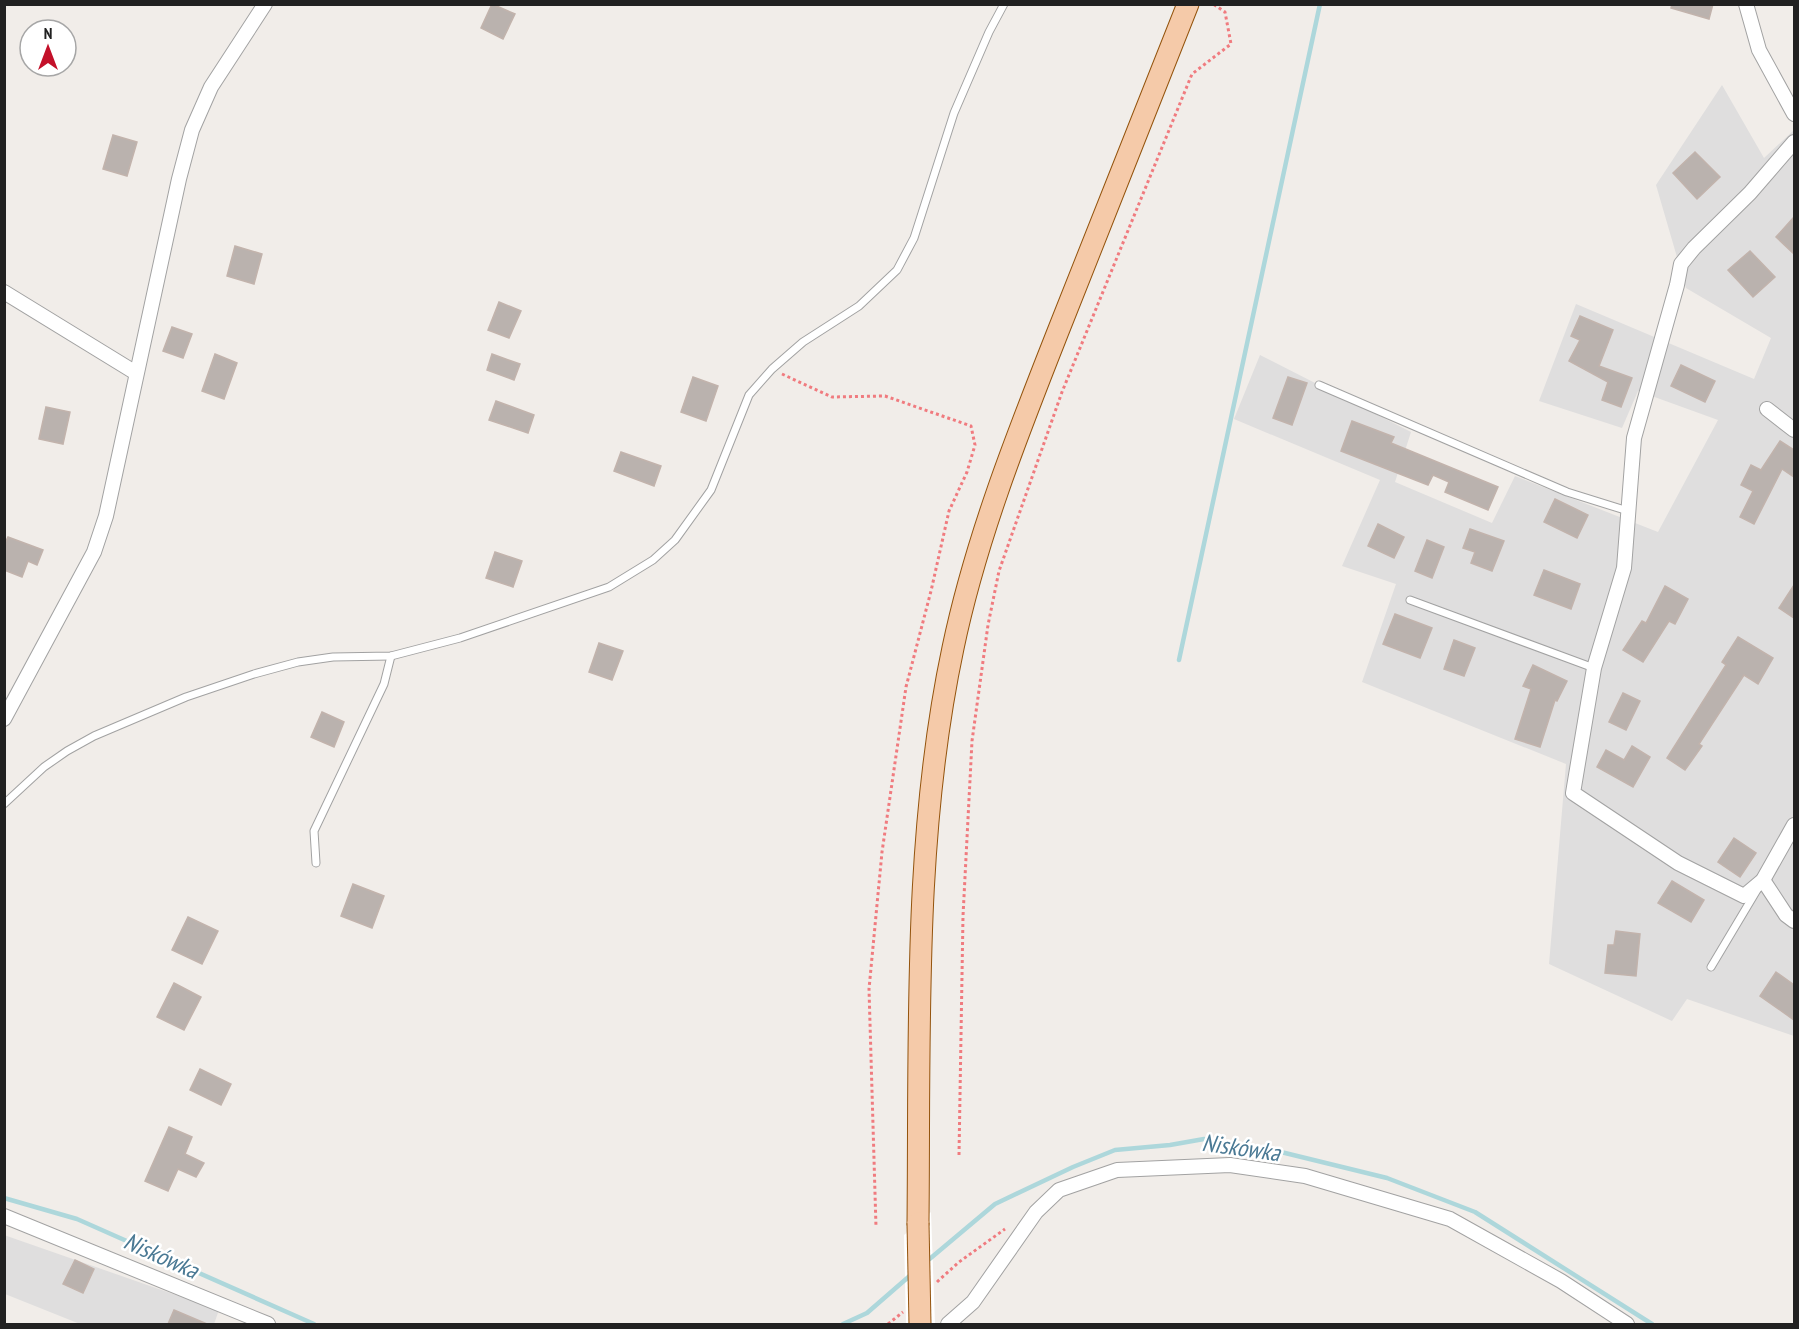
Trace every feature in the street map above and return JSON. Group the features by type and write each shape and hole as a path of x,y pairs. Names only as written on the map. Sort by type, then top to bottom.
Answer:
{"main road":[{"path":"914,1316 918,1223 919,959 936,747 953,648 971,574 993,502 1188,4"}],"street":[{"path":"4,719 94,552 106,516 179,179 192,130 211,87 265,4"},
{"path":"1746,4 1759,50 1794,114"},
{"path":"1794,142 1750,194 1694,248 1682,264 1634,438 1624,568 1594,668 1573,793 1678,863 1743,896 1763,880 1794,825"},
{"path":"4,292 136,373"},
{"path":"1767,409 1794,430"},
{"path":"1763,880 1786,915 1794,921"},
{"path":"948,1324 973,1302 1036,1212 1059,1190 1117,1170 1230,1165 1305,1176 1450,1219 1562,1281 1627,1324"},
{"path":"4,1216 268,1324"}],"lane":[{"path":"4,804 44,767 67,751 94,736 186,697 298,662 333,657 392,656 460,638 609,587 653,560 675,540 711,490 749,395 772,369 802,342 859,306 897,270 914,238 954,113 989,32 1004,4"},
{"path":"1319,384 1567,492 1628,511"},
{"path":"1410,600 1594,668"},
{"path":"316,863 314,831 384,684 392,656"},
{"path":"1711,967 1763,880"}],"path":[{"path":"958,1155 963,916 972,741 988,625 999,571 1062,392 1192,74 1231,44 1226,12 1213,4"},
{"path":"772,369 832,397 885,396 971,426 975,445 967,472 949,511 906,687 882,852 869,989 876,1227"},
{"path":"933,1285 959,1262 1011,1225"},
{"path":"888,1324 914,1316"}],"shaded area":[{"path":"1722,85 1764,158 1794,130 1794,1036 1687,999 1672,1021 1549,964 1566,764 1362,682 1396,584 1342,566 1380,480 1234,419 1260,355 1411,432 1395,482 1492,523 1515,476 1658,532 1718,420 1638,391 1622,428 1539,401 1576,304 1754,379 1771,338 1686,288 1656,185"},
{"path":"4,1235 219,1310 214,1324 80,1324 5,1294"}],"pier":[{"path":"931,1212 935,1324 906,1324 904,1235"}],"building":[{"path":"492,4 515,14 503,39 481,28"},
{"path":"1672,4 1713,4 1709,19 1671,8"},
{"path":"113,135 137,142 127,176 103,169"},
{"path":"1695,152 1720,177 1697,199 1673,173"},
{"path":"1794,217 1794,254 1776,237"},
{"path":"235,246 262,254 254,284 227,276"},
{"path":"1750,251 1775,277 1753,297 1728,270"},
{"path":"499,302 521,311 509,338 488,330"},
{"path":"1580,316 1613,330 1599,366 1632,378 1621,407 1602,400 1608,382 1569,361 1580,340 1571,336"},
{"path":"172,327 192,334 183,358 163,351"},
{"path":"215,354 237,363 224,399 202,391"},
{"path":"492,354 520,364 514,380 487,370"},
{"path":"1681,365 1715,381 1705,402 1671,386"},
{"path":"693,377 718,386 706,421 681,412"},
{"path":"1288,377 1307,383 1292,425 1273,418"},
{"path":"496,401 534,415 528,433 489,420"},
{"path":"46,407 70,412 63,444 39,439"},
{"path":"1352,421 1394,437 1391,443 1498,487 1488,510 1445,492 1449,482 1433,475 1428,485 1341,451"},
{"path":"1780,441 1794,450 1794,477 1782,469 1754,524 1740,517 1753,491 1741,485 1751,465 1761,470"},
{"path":"621,452 661,466 654,486 614,471"},
{"path":"1555,499 1588,515 1577,538 1544,522"},
{"path":"1378,524 1404,537 1394,558 1368,546"},
{"path":"1470,529 1504,541 1492,571 1471,563 1475,552 1463,548"},
{"path":"8,537 43,550 37,565 28,561 22,577 4,570 4,545"},
{"path":"1427,540 1444,547 1432,578 1415,571"},
{"path":"495,552 522,561 513,587 486,578"},
{"path":"1544,570 1580,584 1571,609 1534,595"},
{"path":"1794,585 1794,618 1779,608"},
{"path":"1665,586 1688,599 1675,624 1669,621 1643,662 1623,650 1642,621 1646,623"},
{"path":"1395,614 1432,628 1420,658 1383,644"},
{"path":"1738,637 1773,658 1758,684 1744,675 1699,744 1702,746 1685,770 1667,758 1726,665 1722,662"},
{"path":"1454,640 1475,648 1464,676 1444,669"},
{"path":"599,643 623,651 612,680 589,672"},
{"path":"1533,665 1567,681 1557,701 1555,700 1540,747 1515,739 1531,689 1523,686"},
{"path":"1623,693 1640,701 1626,730 1609,722"},
{"path":"322,712 344,722 334,747 311,737"},
{"path":"1632,746 1650,757 1633,787 1597,767 1606,750 1624,760"},
{"path":"1734,838 1756,853 1740,877 1718,862"},
{"path":"1672,881 1704,900 1691,922 1658,903"},
{"path":"353,884 384,896 372,928 341,916"},
{"path":"188,917 218,931 202,964 172,950"},
{"path":"1616,931 1640,934 1636,976 1605,973 1608,945 1614,945"},
{"path":"1776,972 1794,985 1794,1020 1760,996"},
{"path":"174,983 201,997 184,1030 157,1017"},
{"path":"200,1069 231,1084 221,1105 190,1090"},
{"path":"169,1127 192,1137 185,1154 204,1163 196,1177 178,1169 168,1191 145,1181"},
{"path":"75,1260 94,1269 83,1293 63,1284"},
{"path":"174,1310 207,1324 168,1324"}],"waterway":[{"path":"1179,660 1320,4"},
{"name":"Niskówka","path":"926,1262 995,1204 1073,1167 1115,1150 1204,1139 1281,1152 1387,1178 1475,1212 1652,1324"},
{"name":"Niskówka","path":"4,1198 77,1219 314,1324"},
{"name":"Niskówka","path":"843,1324 867,1313 913,1273"}]}
